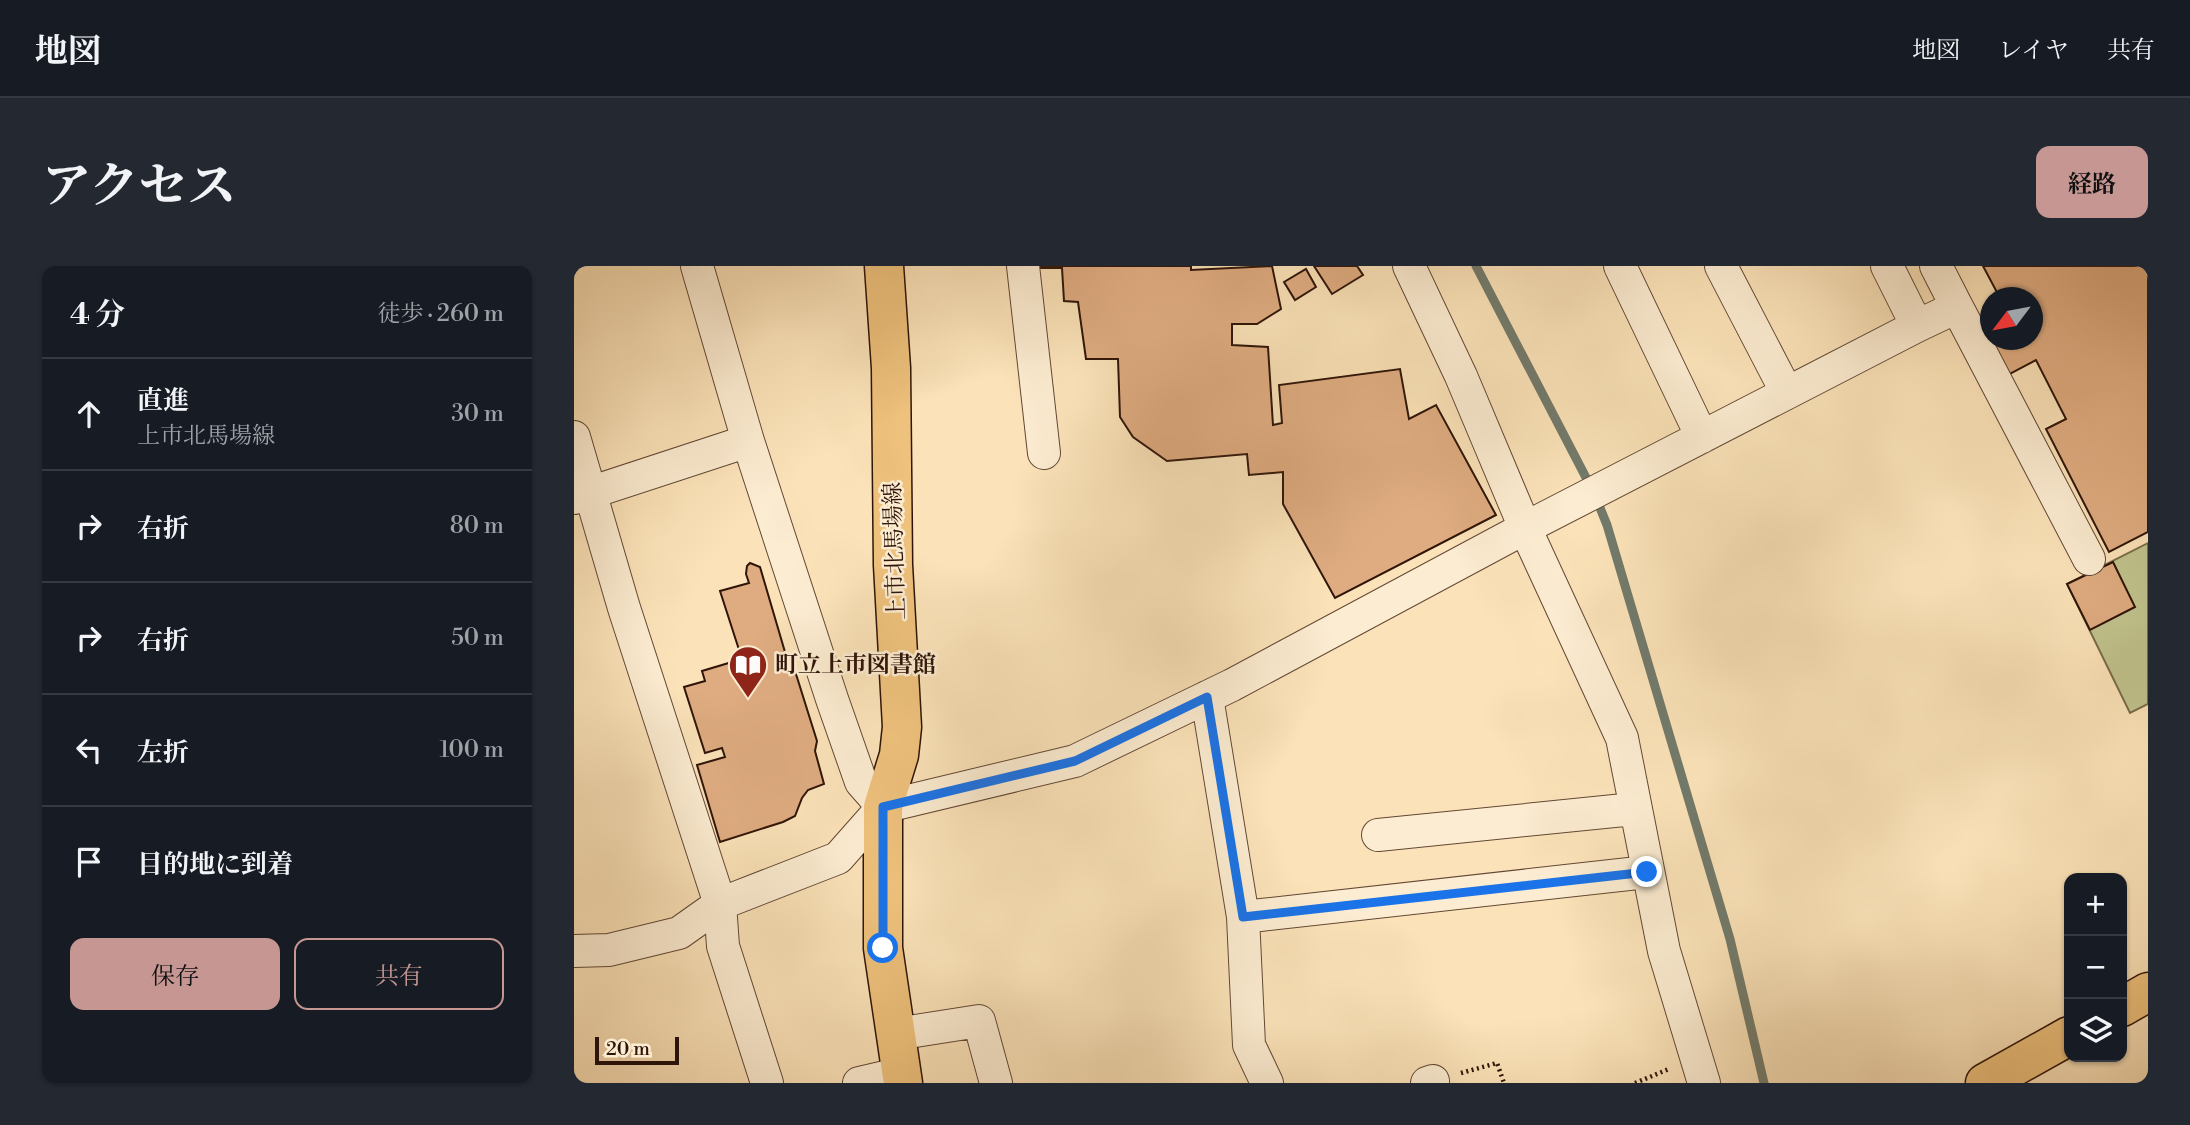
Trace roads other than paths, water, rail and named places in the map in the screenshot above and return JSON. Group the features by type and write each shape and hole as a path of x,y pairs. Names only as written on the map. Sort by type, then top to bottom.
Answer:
{"main road":[{"name":"上市北馬場線","path":"884,266 891,368 894,565 902,727 899,755 883,807 883,948 902,1078"},
{"path":"2127,1004 2148,992"},
{"path":"1985,1083 2064,1039"}],"street":[{"path":"697,266 748,441 832,699 861,782 883,807"},
{"path":"1023,266 1044,453"},
{"path":"1409,266 1461,376 1525,528 1622,738 1634,810 1664,951 1700,1070"},
{"path":"1620,266 1702,437"},
{"path":"1721,266 1787,393"},
{"path":"1887,266 1917,326"},
{"path":"1936,266 2089,559"},
{"path":"574,951 609,950 679,933 720,904 838,858 883,807 1075,761 1207,697 1525,528 1957,307"},
{"path":"574,438 582,496 624,608 720,904 723,946 766,1083"},
{"path":"582,496 748,441"},
{"path":"1207,697 1243,917 1250,1045 1267,1083"},
{"path":"1378,835 1634,810"},
{"path":"1243,917 1647,872"},
{"path":"896,1034 979,1021 996,1083"},
{"path":"859,1083 902,1078"}],"waterway":[{"path":"1476,266 1594,493 1607,525 1730,939 1764,1083"}],"place":[{"name":"町立上市図書館","path":"748,699"}]}
